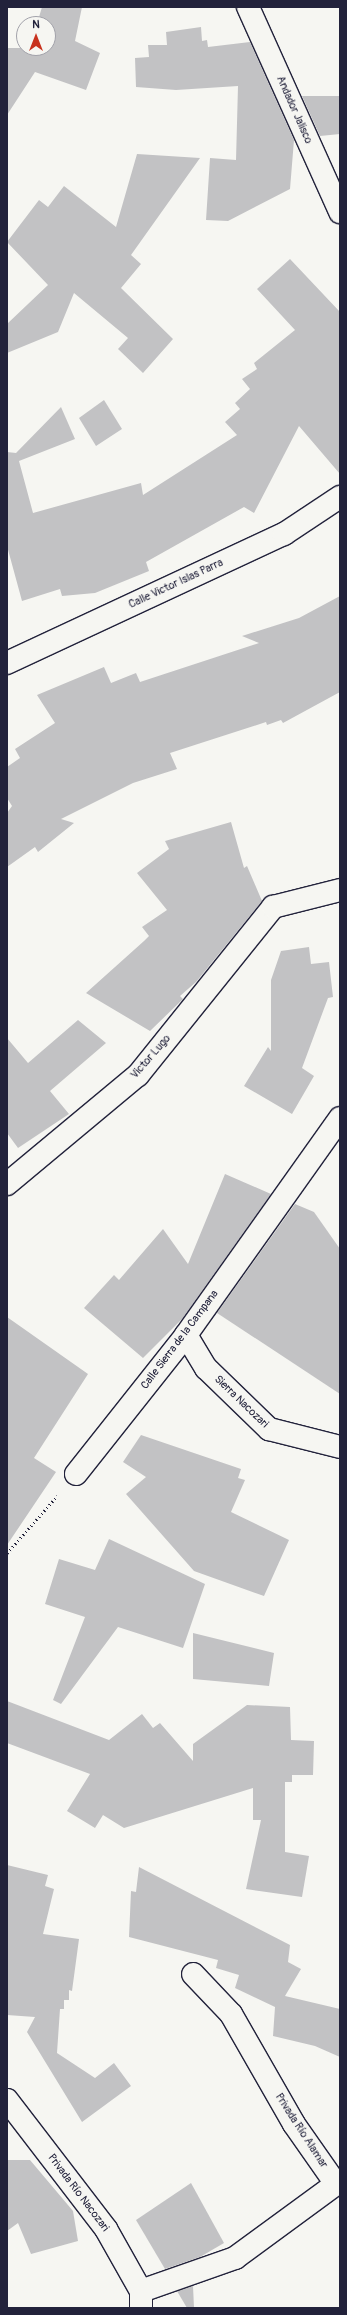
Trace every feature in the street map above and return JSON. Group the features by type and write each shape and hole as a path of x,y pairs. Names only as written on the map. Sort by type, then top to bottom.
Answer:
{"street":[{"name":"Andador Jalisco","path":"248,7 340,212"},
{"name":"Calle Victor Islas Parra","path":"7,663 284,534 340,496"},
{"name":"Victor Lugo","path":"7,1184 138,1075 273,907 340,890"},
{"name":"Calle Sierra de la Campana","path":"76,1474 186,1335 340,1118"},
{"name":"Sierra Nacozari","path":"186,1335 206,1368 269,1430 340,1447"},
{"name":"Privada Río Alamar","path":"141,2300 235,2258 336,2184 294,2124 231,2014 194,1974"},
{"name":"Privada Río Nacozari","path":"7,2100 106,2229 141,2300"}],"path":[{"path":"7,1553 76,1474"}],"building":[{"path":"42,7 82,7 75,41 100,53 86,90 35,72 7,115 7,48 16,48 16,56 56,56 56,16 39,16"},
{"path":"201,27 202,41 207,40 208,47 250,42 294,140 290,189 228,221 206,220 210,158 236,160 238,86 176,90 136,87 135,58 149,57 148,45 167,45 166,32"},
{"path":"302,96 340,96 340,134 320,136"},
{"path":"137,154 200,158 131,255 141,264 121,288 173,339 143,373 118,349 128,338 74,293 58,332 7,353 7,324 48,285 7,242 39,200 48,207 64,186 116,227"},
{"path":"290,259 340,312 340,474 299,426 254,513 244,507 146,562 149,571 95,593 62,596 60,589 22,601 7,546 7,452 16,453 61,407 75,439 19,461 33,513 141,483 143,495 237,435 225,422 240,409 235,403 250,389 242,379 257,369 254,363 295,330 257,289"},
{"path":"104,400 122,429 96,446 79,418"},
{"path":"340,596 340,692 283,723 281,720 267,725 266,722 170,753 177,769 133,783 61,819 74,823 38,852 35,847 7,867 7,813 12,806 7,798 7,767 20,758 15,749 55,723 37,695 104,667 111,683 136,673 140,682 259,643 242,636 299,618"},
{"path":"231,822 244,868 247,866 262,901 196,982 180,996 183,999 150,1031 86,993 149,936 142,927 167,910 137,873 169,849 165,841"},
{"path":"309,947 311,964 329,962 333,997 328,998 302,1068 314,1076 292,1114 244,1086 268,1047 271,1051 271,980 281,951"},
{"path":"78,1020 106,1043 50,1091 69,1114 18,1148 7,1133 7,1038 28,1063"},
{"path":"225,1174 271,1194 182,1319 143,1358 84,1308 114,1275 119,1280 163,1229 188,1264"},
{"path":"295,1204 314,1212 340,1249 340,1394 217,1313"},
{"path":"7,1317 88,1374 34,1458 56,1472 7,1545"},
{"path":"141,1435 241,1469 238,1478 245,1480 231,1512 289,1540 264,1596 194,1571 126,1494 146,1477 123,1462"},
{"path":"109,1539 205,1584 183,1648 118,1627 61,1704 53,1700 85,1617 45,1604 59,1559 95,1570"},
{"path":"193,1633 274,1653 269,1686 193,1679"},
{"path":"7,1701 109,1740 142,1714 153,1728 160,1723 193,1761 193,1744 247,1705 290,1707 291,1740 314,1741 313,1775 292,1775 292,1782 285,1782 285,1852 309,1856 302,1897 246,1889 261,1820 253,1820 253,1788 124,1828 103,1815 95,1828 67,1811 90,1774 7,1743"},
{"path":"7,1865 48,1875 45,1886 54,1889 43,1934 79,1939 72,1991 69,1990 69,2000 64,2000 64,2009 60,2009 57,2053 95,2078 114,2063 131,2086 82,2122 27,2032 35,2017 7,2015"},
{"path":"139,1867 290,1945 288,1962 301,1969 285,1996 340,2009 340,2057 315,2046 273,2036 275,2007 235,1988 239,1975 216,1968 218,1960 129,1937 131,1891 136,1892"},
{"path":"7,2160 30,2160 73,2211 78,2241 31,2254 18,2223 7,2231"},
{"path":"191,2183 224,2243 200,2257 165,2269 136,2220"},
{"path":"193,2286 194,2308 187,2308 177,2291"}]}
